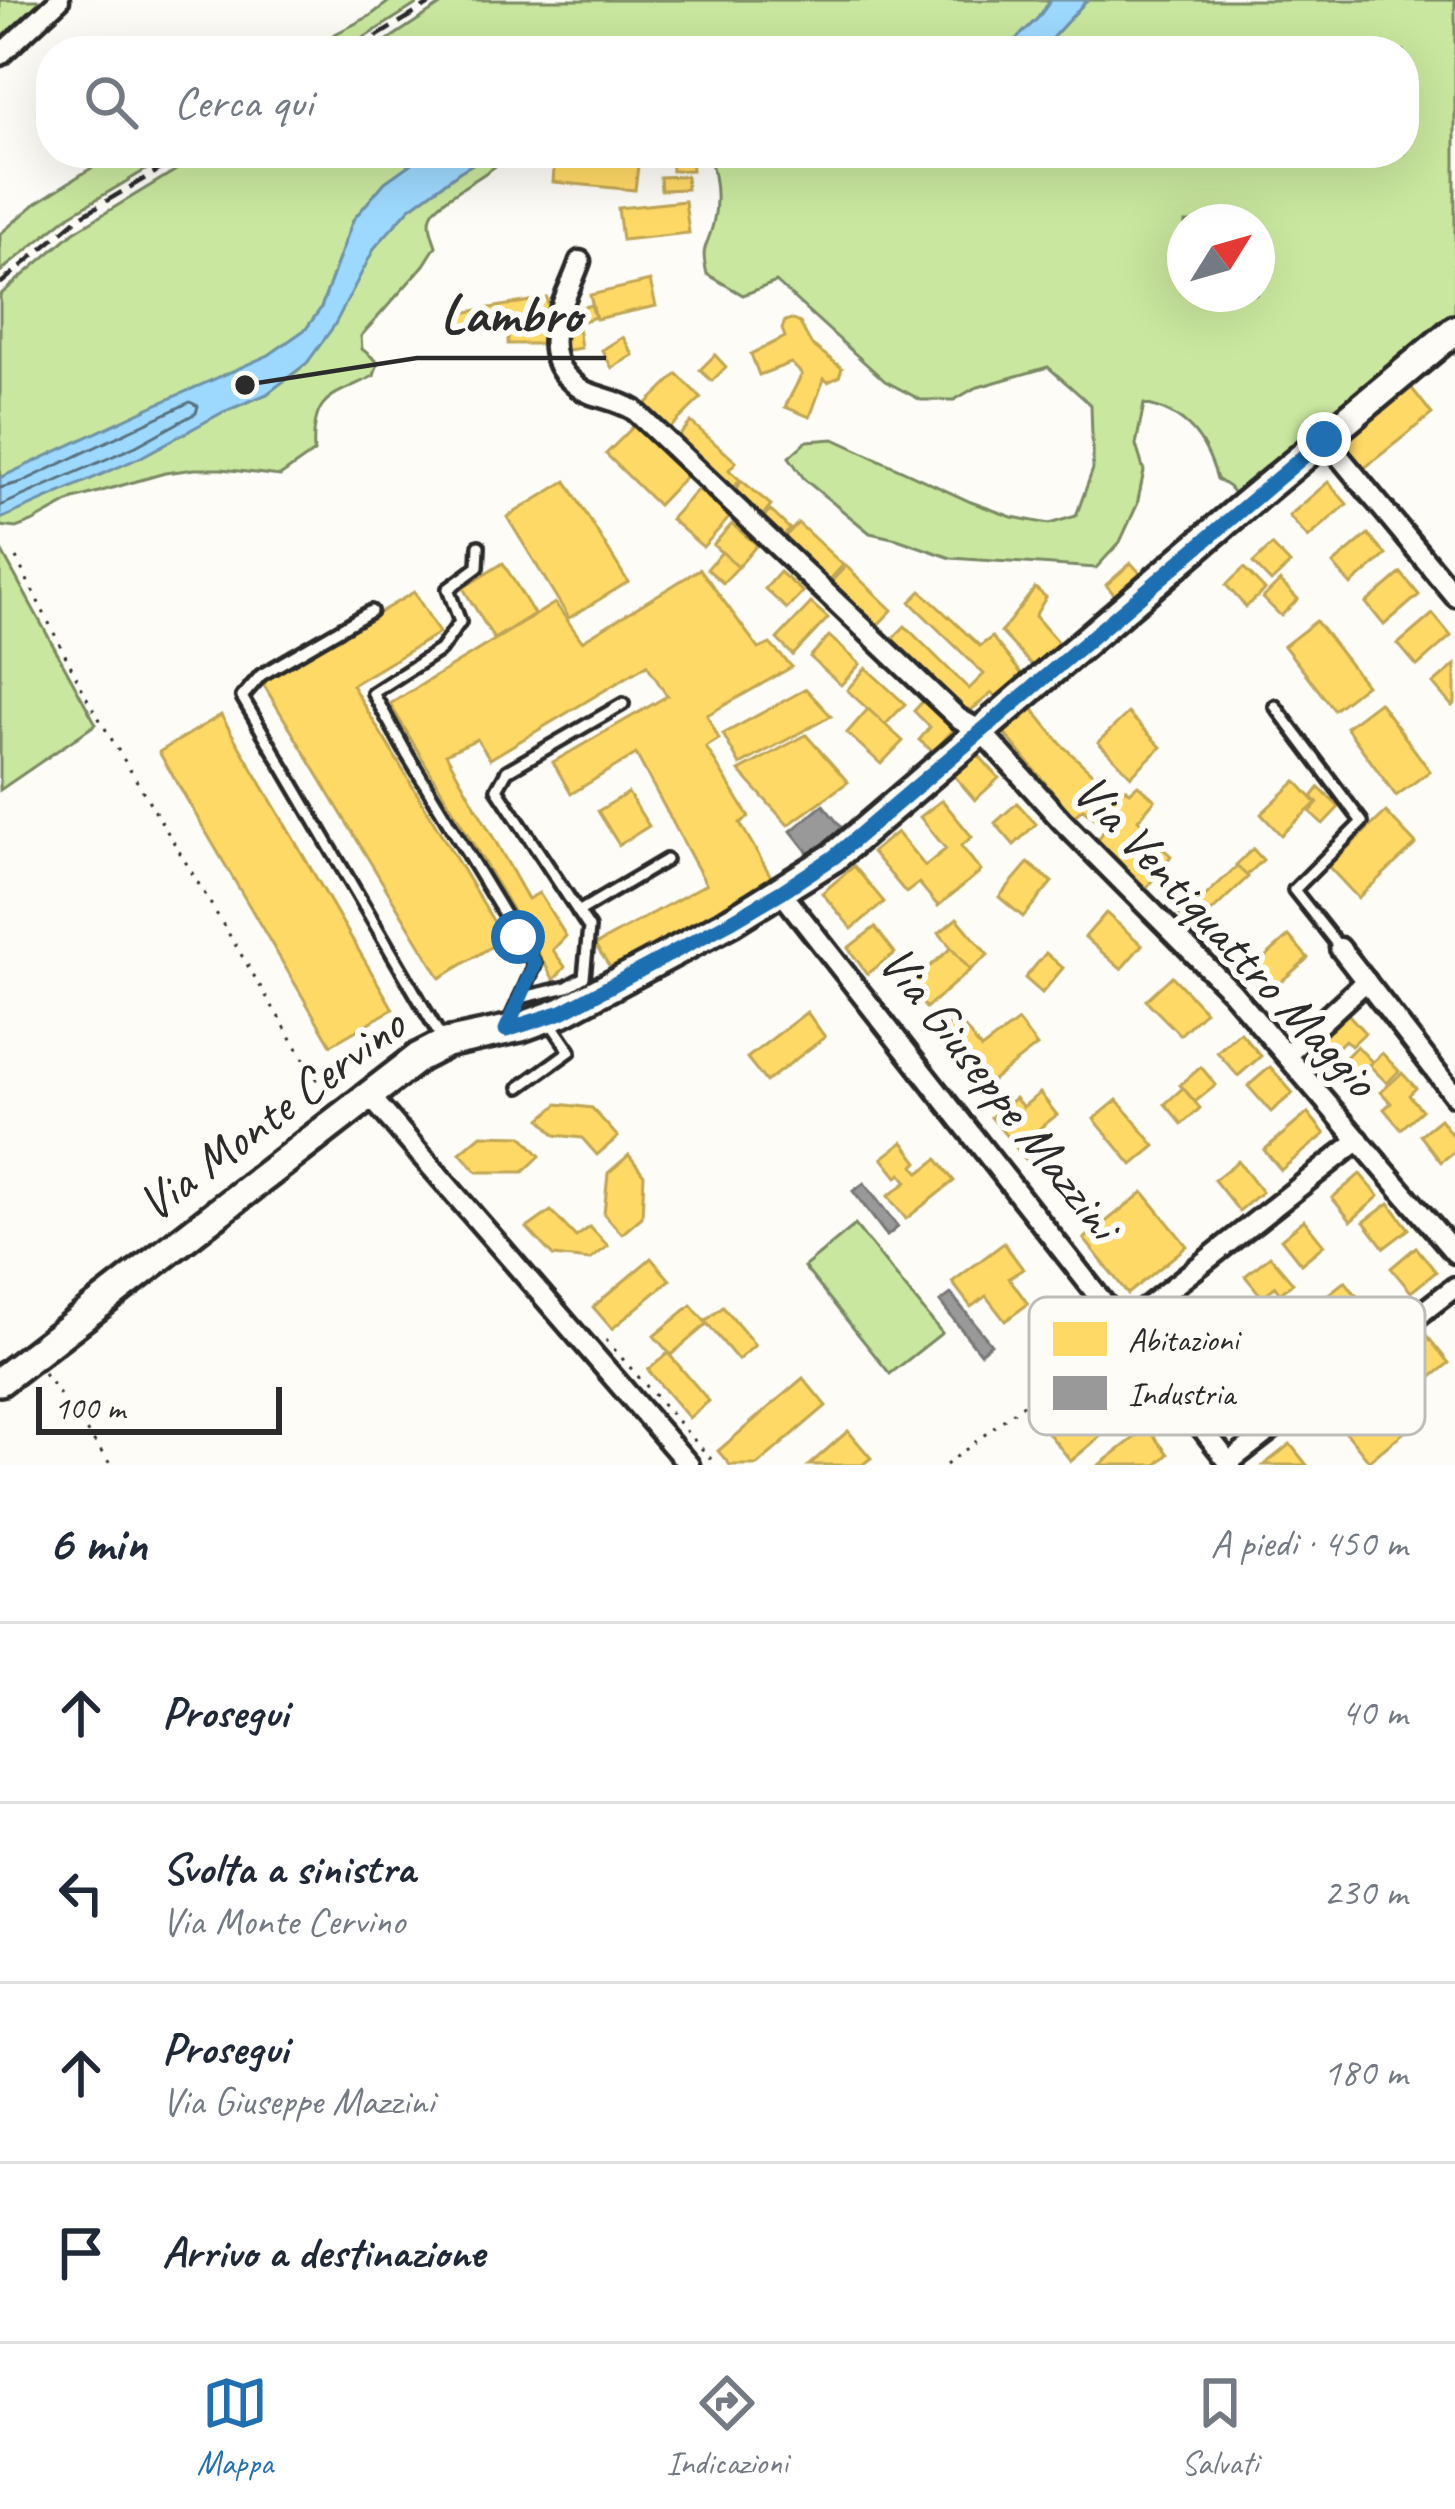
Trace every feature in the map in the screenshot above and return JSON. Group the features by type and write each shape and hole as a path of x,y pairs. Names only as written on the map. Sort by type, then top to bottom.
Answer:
{"street":[{"path":"0,55 59,0"},
{"name":"Via Ventiquattro Maggio","path":"580,261 552,338 553,353 565,374 589,393 634,410 958,718 981,731 1287,1054 1455,1252"},
{"path":"981,731 1455,330"},
{"path":"1324,439 1455,596"},
{"name":"Via Monte Cervino","path":"0,1381 419,1057 444,1044 547,1018 781,892 834,857 981,731"},
{"name":"Via Giuseppe Mazzini","path":"781,892 1101,1297"},
{"path":"1340,948 1455,1096"},
{"path":"1287,1054 1366,982"},
{"path":"370,1096 689,1465"},
{"path":"1161,1297 1359,1140"},
{"path":"1425,1310 1455,1287"},
{"name":"Via Giuseppe Mazzini","path":"1208,1435 1230,1463"},
{"path":"1230,1463 1266,1435"}],"lane":[{"path":"479,546 478,568 448,589 460,622 440,650 374,693 535,964 506,1030"},
{"path":"371,611 261,675 242,697 444,1044"},
{"path":"520,998 567,987 584,977 589,928 497,789 507,771 623,704"},
{"path":"1275,706 1362,823 1294,890 1340,948"},
{"path":"578,912 666,860"},
{"path":"520,1087 570,1051 547,1018"}],"path":[{"path":"16,558 88,700 316,1079 333,1088 355,1082 370,1096"},
{"path":"33,1358 111,1465"},
{"path":"946,1465 1029,1400"}],"green space":[{"path":"0,0 50,0 0,46"},
{"path":"391,0 423,0 367,36 331,36"},
{"path":"448,0 1051,0 1019,36 394,36"},
{"path":"1087,0 1455,0 1455,330 1244,506 1217,479 1193,430 1172,414 1144,404 1136,445 1144,471 1137,505 1120,542 1096,568 951,558 870,533 805,480 789,457 807,441 834,439 971,502 1049,524 1076,516 1093,469 1091,405 1048,367 975,388 954,400 921,400 885,381 776,282 743,295 707,274 704,252 716,197 712,168 1419,168 1419,36 1054,36"},
{"path":"91,168 149,168 70,215 0,272 0,234 35,204"},
{"path":"179,168 405,168 385,182 353,220 321,308 306,329 269,355 0,478 0,295 74,232"},
{"path":"492,168 435,209 430,223 436,246 361,336 362,349 378,362 374,376 326,401 316,419 314,452 280,476 222,469 165,473 74,499 16,528 0,526 0,519 141,457 267,394 307,363 375,247 410,208 459,172"},
{"path":"0,548 96,724 0,790"},
{"path":"855,1225 942,1333 890,1374 804,1267"}],"water":[{"path":"1051,0 1087,0 1054,36 1019,36"},
{"path":"405,168 466,168 410,208 375,247 334,326 307,363 267,394 141,457 0,519 0,478 269,355 306,329 321,308 353,220 385,182"}],"building: Abitazioni":[{"path":"554,168 638,168 635,190 553,182"},
{"path":"686,176 687,189 661,190 660,177"},
{"path":"685,201 689,233 622,240 618,208"},
{"path":"650,281 656,306 596,319 590,295"},
{"path":"547,298 550,316 459,332 456,314"},
{"path":"591,305 595,317 581,322 577,309"},
{"path":"791,319 800,323 811,344 842,368 839,377 824,379 810,417 785,407 802,374 791,363 759,375 751,354 785,337 782,329"},
{"path":"508,326 546,326 546,344 508,344"},
{"path":"578,327 581,348 562,351 559,329"},
{"path":"623,337 633,355 612,368 602,350"},
{"path":"715,355 726,367 712,381 700,370"},
{"path":"677,374 701,398 665,433 641,409"},
{"path":"1410,386 1432,414 1357,474 1335,447"},
{"path":"639,421 690,472 658,505 606,454"},
{"path":"691,422 736,462 729,470 740,480 729,492 673,443"},
{"path":"566,481 628,582 569,618 507,517"},
{"path":"742,481 771,505 759,520 730,495"},
{"path":"1328,482 1347,504 1308,538 1289,516"},
{"path":"698,489 730,517 703,547 671,519"},
{"path":"770,510 790,529 780,540 760,521"},
{"path":"798,523 843,565 826,584 781,541"},
{"path":"732,524 757,545 738,567 713,545"},
{"path":"1368,534 1386,555 1351,585 1333,564"},
{"path":"1272,545 1290,564 1271,582 1253,563"},
{"path":"722,552 738,567 723,583 707,569"},
{"path":"503,563 534,614 494,639 463,588"},
{"path":"1131,563 1145,578 1119,600 1106,585"},
{"path":"846,566 892,610 872,631 826,587"},
{"path":"1244,568 1265,590 1246,607 1226,585"},
{"path":"700,569 759,649 770,644 792,667 707,715 719,739 706,747 749,817 740,823 773,880 615,974 595,945 706,884 636,754 571,794 553,762 667,696 647,665 490,759 477,739 446,754 528,899 539,893 566,936 553,950 565,967 554,980 390,704 555,603 582,641"},
{"path":"780,572 803,592 787,609 765,589"},
{"path":"1401,573 1419,595 1384,625 1366,603"},
{"path":"1280,581 1298,599 1281,616 1263,598"},
{"path":"1035,588 1046,597 1035,616 1062,647 1036,670 1001,632"},
{"path":"921,591 980,646 992,637 1025,678 999,700 992,693 964,716 886,645 905,626 969,689 984,674 910,602"},
{"path":"414,592 439,633 352,685 504,939 440,978 262,682"},
{"path":"811,603 828,618 793,655 777,639"},
{"path":"1433,614 1451,636 1417,666 1398,644"},
{"path":"1316,621 1366,685 1334,710 1284,646"},
{"path":"829,636 860,664 841,685 810,657"},
{"path":"1455,665 1455,703 1452,706 1433,684"},
{"path":"866,668 905,704 885,725 847,690"},
{"path":"806,689 831,716 740,765 723,734"},
{"path":"926,698 956,727 933,752 919,740 930,727 914,711"},
{"path":"1379,702 1430,771 1396,796 1346,727"},
{"path":"1031,707 1061,744 1110,790 1120,784 1130,792 1138,785 1155,800 1138,820 1146,828 1130,844 1146,860 1161,847 1171,856 1144,891 1094,847 1106,827 1083,809 1073,817 1001,729"},
{"path":"868,709 903,741 881,764 847,733"},
{"path":"1128,713 1161,747 1131,776 1098,742"},
{"path":"221,715 393,1009 331,1045 159,752"},
{"path":"806,735 848,782 788,825 739,771"},
{"path":"974,750 999,778 975,800 950,771"},
{"path":"1296,781 1316,803 1281,835 1261,814"},
{"path":"1319,788 1339,807 1323,824 1310,812 1318,803 1312,797"},
{"path":"628,793 649,826 619,845 598,811"},
{"path":"942,800 972,837 961,846 981,871 938,906 919,883 906,893 872,852 897,832 925,866 946,849 920,817"},
{"path":"1017,803 1036,824 1014,845 995,823"},
{"path":"1386,812 1416,844 1358,898 1328,866"},
{"path":"1253,849 1263,860 1246,876 1236,865"},
{"path":"1028,863 1052,882 1023,917 999,897"},
{"path":"854,866 884,902 852,929 822,893"},
{"path":"1237,866 1248,877 1209,914 1198,903"},
{"path":"1192,901 1218,927 1205,940 1179,914"},
{"path":"1106,913 1142,945 1121,969 1085,937"},
{"path":"957,918 988,955 970,970 939,933"},
{"path":"875,927 895,953 867,974 848,948"},
{"path":"1289,936 1308,958 1275,987 1256,965"},
{"path":"951,948 970,970 926,1008 907,986"},
{"path":"1046,953 1063,968 1042,993 1025,978"},
{"path":"1172,976 1205,1011 1180,1035 1146,1000"},
{"path":"807,1012 825,1037 766,1082 747,1058"},
{"path":"1348,1014 1365,1033 1351,1046 1345,1040 1333,1052 1321,1039"},
{"path":"958,1019 981,1049 1018,1021 1037,1046 976,1093 934,1037"},
{"path":"1240,1032 1261,1056 1238,1076 1217,1052"},
{"path":"1357,1046 1372,1062 1352,1082 1337,1066"},
{"path":"1382,1053 1399,1071 1387,1083 1369,1065"},
{"path":"1201,1067 1216,1085 1195,1102 1180,1085"},
{"path":"1270,1067 1293,1093 1271,1112 1248,1086"},
{"path":"1402,1073 1416,1088 1409,1095 1422,1110 1401,1129 1384,1109 1391,1103 1381,1092"},
{"path":"1183,1088 1200,1108 1182,1124 1165,1104"},
{"path":"1040,1093 1057,1115 1040,1128 1050,1141 1026,1160 991,1117 1015,1098 1023,1107"},
{"path":"1117,1100 1155,1146 1132,1165 1094,1119"},
{"path":"558,1104 592,1108 618,1137 597,1155 582,1138 555,1135 541,1119"},
{"path":"1308,1113 1325,1134 1281,1170 1264,1150"},
{"path":"1440,1119 1455,1139 1455,1151 1441,1162 1420,1135"},
{"path":"481,1135 522,1136 540,1156 523,1172 477,1172 460,1153"},
{"path":"903,1142 918,1162 914,1166 919,1173 937,1159 954,1181 906,1219 888,1196 907,1182 882,1158"},
{"path":"629,1155 644,1175 642,1217 622,1234 604,1214 608,1173"},
{"path":"1238,1161 1262,1192 1239,1211 1214,1180"},
{"path":"1360,1174 1379,1196 1351,1221 1332,1198"},
{"path":"1143,1192 1187,1246 1128,1294 1084,1239"},
{"path":"1389,1203 1409,1229 1384,1248 1364,1222"},
{"path":"551,1211 576,1237 590,1227 608,1246 590,1260 553,1256 527,1228"},
{"path":"1304,1220 1324,1245 1301,1264 1281,1239"},
{"path":"1004,1243 1023,1269 1009,1278 1028,1304 1005,1321 986,1296 971,1307 952,1282"},
{"path":"1416,1247 1436,1272 1411,1292 1391,1268"},
{"path":"1270,1256 1293,1283 1280,1294 1275,1287 1262,1297 1245,1276"},
{"path":"651,1258 670,1280 612,1329 593,1307"},
{"path":"1345,1281 1357,1297 1325,1297"},
{"path":"691,1305 707,1324 671,1355 654,1336"},
{"path":"723,1307 755,1345 738,1360 705,1321"},
{"path":"1425,1338 1449,1363 1429,1379 1425,1374"},
{"path":"668,1353 709,1401 689,1418 648,1370"},
{"path":"803,1378 826,1406 757,1465 730,1465 718,1451"},
{"path":"848,1431 871,1458 862,1465 809,1465"},
{"path":"1050,1435 1102,1435 1071,1461"},
{"path":"1138,1435 1153,1435 1168,1454 1156,1465 1099,1465"},
{"path":"1348,1435 1401,1435 1369,1461"},
{"path":"1290,1444 1307,1465 1264,1465"}],"building: Industria":[{"path":"823,805 842,828 810,855 791,831"},
{"path":"864,1183 898,1227 887,1236 853,1191"},
{"path":"951,1294 991,1344 980,1353 940,1302"}],"railway":[{"path":"377,36 436,0"},
{"path":"0,284 81,216 163,168"}],"place":[{"name":"Lambro","path":"245,385"}],"route":[{"path":"518,937 535,964 506,1030 562,1012 781,892 834,857 1324,439"}]}
